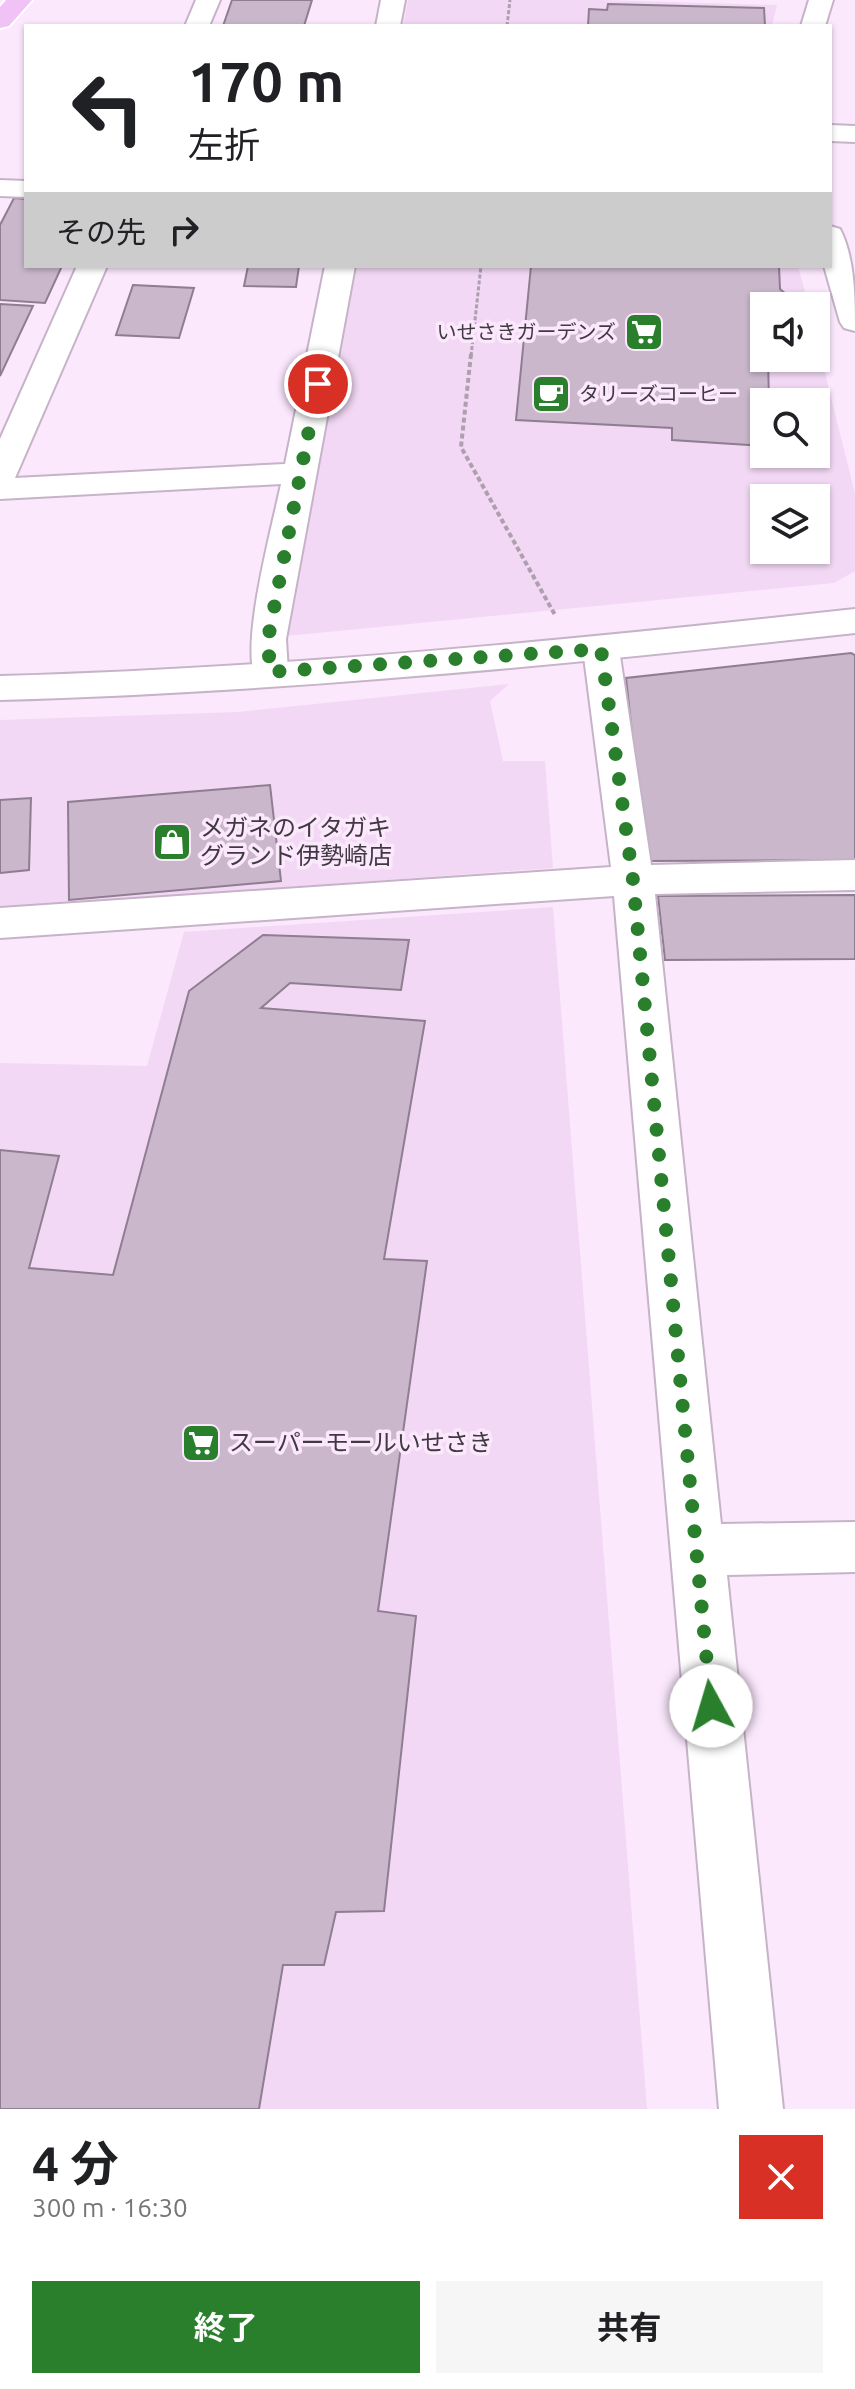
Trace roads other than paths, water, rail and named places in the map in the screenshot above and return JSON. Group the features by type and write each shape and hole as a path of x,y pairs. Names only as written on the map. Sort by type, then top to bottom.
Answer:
{"main road":[{"path":"0,21 20,0"}],"street":[{"path":"198,24 208,0"},
{"path":"388,24 393,0"},
{"path":"814,24 821,0"},
{"path":"832,133 855,134"},
{"path":"0,188 24,189"},
{"path":"832,242 855,322"},
{"path":"0,476 91,268"},
{"path":"270,672 268,639 340,268"},
{"path":"0,489 301,473"},
{"path":"0,688 107,685 588,650 855,621"},
{"path":"588,650 633,880 751,2109"},
{"path":"0,923 633,880 855,875"},
{"path":"695,1550 855,1547"}],"place":[{"name":"いせさきガーデンズ","path":"644,332"},
{"name":"タリーズコーヒー","path":"551,394"},
{"name":"メガネのイタガキ グランド伊勢崎店","path":"172,842"},
{"name":"スーパーモールいせさき","path":"201,1443"}]}
